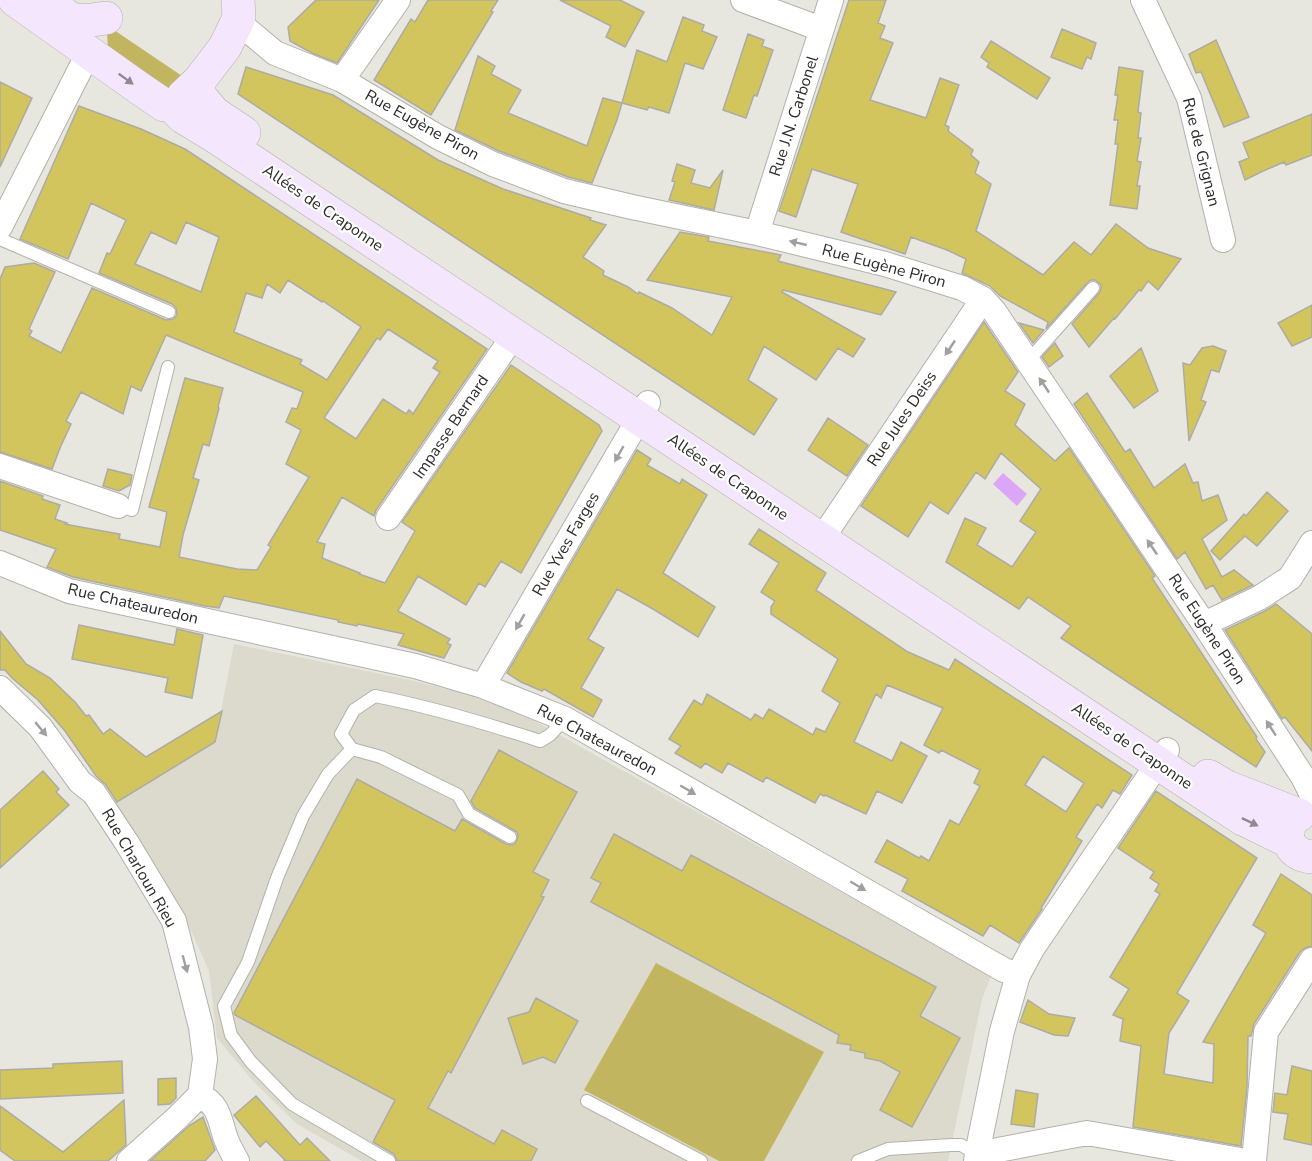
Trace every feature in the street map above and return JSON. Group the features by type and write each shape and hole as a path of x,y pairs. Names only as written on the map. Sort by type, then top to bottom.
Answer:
{"main road":[{"name":"Allées de Craponne","path":"15,0 164,105 172,106 183,117 514,335 643,411"},
{"path":"48,0 65,16 82,22 114,9"},
{"path":"89,52 114,9"},
{"path":"172,106 199,81 225,47 238,9"},
{"name":"Allées de Craponne","path":"199,81 199,95 214,113 643,411 1162,757 1243,819 1305,824"}],"street":[{"path":"342,80 398,0"},
{"path":"743,0 822,29"},
{"name":"Rue J.N. Carbonel","path":"757,233 831,0"},
{"name":"Rue de Grignan","path":"1143,0 1189,98 1223,240"},
{"name":"Rue Eugène Piron","path":"238,9 244,27 275,52 342,80 438,137 493,164 564,190 885,264 962,288 983,299 994,311 1028,361 1303,777 1305,824"},
{"path":"0,227 89,52"},
{"name":"Rue Jules Deiss","path":"826,532 983,299"},
{"name":"Impasse Bernard","path":"388,518 514,335"},
{"name":"Rue Yves Farges","path":"483,686 643,411"},
{"path":"0,465 118,506"},
{"path":"1204,624 1259,598 1290,578 1310,551"},
{"name":"Rue Chateauredon","path":"0,563 69,591 415,666 483,686 565,719 1004,970 1018,975"},
{"name":"Rue Charloun Rieu","path":"0,688 40,727 80,782 94,793 174,921 201,1027 205,1059 200,1095"},
{"path":"1162,757 1032,949 1018,975 1002,1030 976,1157 1087,1133 1246,1161"},
{"path":"1254,1161 1266,1032 1312,960"},
{"path":"129,1161 177,1119 200,1095 209,1100 219,1113 227,1141 237,1161"}],"lane":[{"path":"0,239 169,312"},
{"path":"1028,361 1093,288"},
{"path":"118,506 132,510 168,367"},
{"path":"510,837 470,814 458,795 381,757 352,749 341,734 354,710 375,696 478,721 540,741 550,735 565,719"},
{"path":"352,749 328,774 303,816 277,878 248,962 224,1006 231,1035 251,1062 292,1104 389,1161"},
{"path":"587,1101 701,1161"},
{"path":"858,1161 888,1149 961,1144 976,1157"}],"shaded area":[{"path":"111,28 185,78 170,88 160,88 108,50 107,33"},
{"path":"1003,473 1027,494 1017,506 993,484"},
{"path":"234,644 410,680 470,695 529,718 991,976 982,999 948,1161 362,1161 297,1124 253,1081 217,1038 209,971 184,915 113,804 215,742"},
{"path":"656,963 824,1052 764,1161 719,1161 584,1090"}],"building":[{"path":"316,0 379,0 337,63 290,41 288,27"},
{"path":"428,0 498,0 431,115 374,80 411,19 415,22"},
{"path":"560,0 620,0 644,12 625,47 606,37 611,26"},
{"path":"849,0 886,0 878,23 885,26 880,38 893,43 870,100 926,118 940,78 959,85 945,125 949,127 948,131 973,150 971,155 979,162 975,173 991,184 976,231 1043,275 1074,242 1091,255 1116,224 1148,248 1181,259 1158,290 1148,281 1089,347 1072,324 1099,293 1101,285 1095,280 1087,283 1046,329 1048,322 1000,296 990,286 962,273 966,259 947,250 911,237 905,254 841,232 858,184 812,169 796,217 779,211"},
{"path":"683,17 704,25 702,31 717,37 703,69 685,63 669,113 622,103 637,50 667,62"},
{"path":"1062,29 1096,43 1091,59 1087,57 1082,69 1051,57"},
{"path":"748,34 764,40 762,46 773,50 757,96 754,95 746,118 723,110"},
{"path":"1216,40 1249,117 1224,127 1201,72 1196,73 1189,54"},
{"path":"991,41 1050,78 1037,99 987,67 989,63 981,57"},
{"path":"478,56 495,66 491,74 521,90 508,113 587,146 603,98 622,103 592,183 568,177 499,151 455,130"},
{"path":"246,67 333,95 438,160 503,189 606,225 583,257 604,271 603,275 638,294 639,292 672,308 712,335 732,297 647,280 680,232 709,237 708,241 781,255 778,261 896,292 881,315 783,290 782,292 865,339 853,357 838,348 816,380 764,346 748,380 777,399 754,435 238,94"},
{"path":"1119,67 1143,71 1138,112 1141,113 1138,138 1141,138 1137,161 1141,162 1137,186 1140,186 1137,209 1110,205 1118,144 1115,144 1118,120 1114,120"},
{"path":"0,82 32,98 0,167"},
{"path":"79,106 141,129 185,149 487,349 374,516 342,497 317,542 325,544 322,558 385,583 415,531 402,522 511,365 599,425 602,431 521,573 501,561 485,587 479,583 466,605 418,576 398,611 450,639 447,643 451,645 444,658 398,645 404,634 338,622 338,620 224,596 219,608 73,577 47,567 56,549 0,530 0,481 43,496 42,499 60,505 55,519 67,523 64,524 120,534 119,539 160,547 167,512 149,507 185,378 223,388 209,446 203,444 193,478 199,480 179,557 237,569 257,570 271,547 268,545 309,477 286,464 301,430 286,422 292,408 297,409 303,392 166,335 141,391 131,386 123,414 81,392 66,421 71,424 52,469 0,452 0,279 5,267 34,263 55,272 29,329 32,331 29,336 61,353 92,288 166,320 173,319 177,315 176,308 172,304 99,273 107,253 110,254 126,220 91,203 68,259 20,239","holes":["186,222 219,237 201,292 135,264 151,232 176,244","288,280 361,327 327,380 300,364 302,360 234,332 246,293 262,298 267,284 280,293","388,329 438,361 433,368 440,372 413,414 409,410 406,414 383,399 356,439 324,418 377,338 380,340"]},
{"path":"1312,114 1312,155 1286,165 1284,162 1245,180 1239,162 1249,158 1243,143"},
{"path":"677,164 695,170 691,183 710,188 723,170 714,210 669,200 675,182 672,181"},
{"path":"1312,305 1312,337 1292,346 1278,323"},
{"path":"984,322 1018,372 1005,391 1025,404 1015,425 1055,461 1069,448 1155,576 1152,578 1257,737 1256,739 1265,752 1256,767 1061,638 1071,626 1028,597 1019,609 946,562 965,518 986,528 977,545 1012,567 1036,532 1020,521 1041,489 1001,453 985,479 976,472 948,514 930,502 908,537 861,506"},
{"path":"1019,323 1044,330 1033,343"},
{"path":"1055,343 1063,356 1049,367 1042,357"},
{"path":"1213,346 1226,351 1219,372 1211,370 1201,400 1206,402 1189,441 1183,363 1190,365 1202,348"},
{"path":"1141,348 1158,391 1134,408 1110,376"},
{"path":"1087,393 1125,452 1130,449 1154,488 1185,464 1193,483 1198,482 1202,501 1218,495 1227,520 1202,539 1222,577 1234,570 1253,585 1222,600 1213,585 1206,589 1185,552 1177,559 1074,404"},
{"path":"828,418 868,445 847,476 808,450"},
{"path":"637,450 651,459 647,465 680,484 682,479 707,495 663,573 715,607 698,637 617,589 588,639 604,648 581,688 602,700 593,717 544,689 542,691 521,682 507,673"},
{"path":"108,469 132,475 130,485 119,491 103,486"},
{"path":"1267,492 1288,511 1257,546 1245,536 1220,560 1211,551"},
{"path":"759,529 826,573 816,590 908,652 949,670 955,659 1132,775 1120,794 1113,790 1102,808 1097,804 1076,837 1082,841 1019,943 990,925 983,936 902,891 908,879 875,862 887,840 929,861 950,820 959,825 980,786 974,783 980,770 941,750 939,753 924,745 943,708 887,685 881,698 876,694 854,742 892,761 901,742 927,756 902,803 877,791 866,814 825,795 820,794 815,803 766,777 763,782 728,763 722,773 705,763 701,768 675,753 681,746 669,739 694,700 702,705 707,694 751,720 755,714 763,719 769,709 813,735 816,728 825,732 840,703 822,691 838,659 771,614 771,607 775,601 761,592 779,563 749,544","holes":["1043,756 1084,783 1066,812 1025,785"]},
{"path":"1276,604 1312,634 1312,751 1285,717 1282,719 1225,630"},
{"path":"79,625 174,645 177,629 203,635 192,698 165,692 168,678 72,659"},
{"path":"0,631 26,664 50,678 86,716 89,715 103,734 110,729 146,757 222,711 215,742 117,802 65,731 38,700 5,670 0,670"},
{"path":"499,750 577,792 533,872 549,880 541,896 544,897 451,1073 448,1071 428,1108 494,1144 502,1130 537,1149 531,1161 397,1161 394,1154 373,1142 395,1100 234,1013 357,779 455,831 462,819 511,845 517,840 517,832 475,808 471,801"},
{"path":"43,771 59,789 56,792 69,805 0,868 0,810"},
{"path":"1156,791 1257,858 1177,993 1189,1001 1169,1033 1164,1074 1213,1083 1214,1044 1203,1042 1266,933 1253,925 1281,874 1312,895 1312,946 1300,952 1254,1024 1251,1036 1248,1036 1247,1087 1241,1146 1133,1127 1141,1046 1120,1041 1123,1019 1113,1015 1129,989 1110,977 1160,894 1155,891 1159,884 1150,878 1154,872 1118,848"},
{"path":"614,834 682,871 691,855 936,987 920,1016 960,1038 912,1127 880,1110 900,1072 880,1061 865,1058 865,1053 850,1050 851,1045 837,1043 839,1035 591,902 601,883 591,878"},
{"path":"536,998 578,1021 555,1063 543,1057 523,1064 508,1018 529,1012"},
{"path":"1028,1000 1049,1014 1075,1018 1068,1036 1054,1035 1020,1022"},
{"path":"122,1061 123,1093 0,1099 0,1070 53,1068 53,1064"},
{"path":"1292,1066 1312,1071 1312,1145 1284,1139 1288,1114 1273,1112 1275,1093 1287,1095"},
{"path":"176,1078 176,1098 170,1104 158,1105 158,1079"},
{"path":"1016,1090 1038,1094 1034,1127 1011,1124"},
{"path":"256,1096 300,1145 307,1138 330,1161 284,1161 266,1141 260,1147 234,1115"},
{"path":"124,1100 126,1145 108,1161 15,1161 0,1150 0,1106 63,1152"},
{"path":"203,1117 215,1150 205,1161 150,1161 190,1125"}]}
